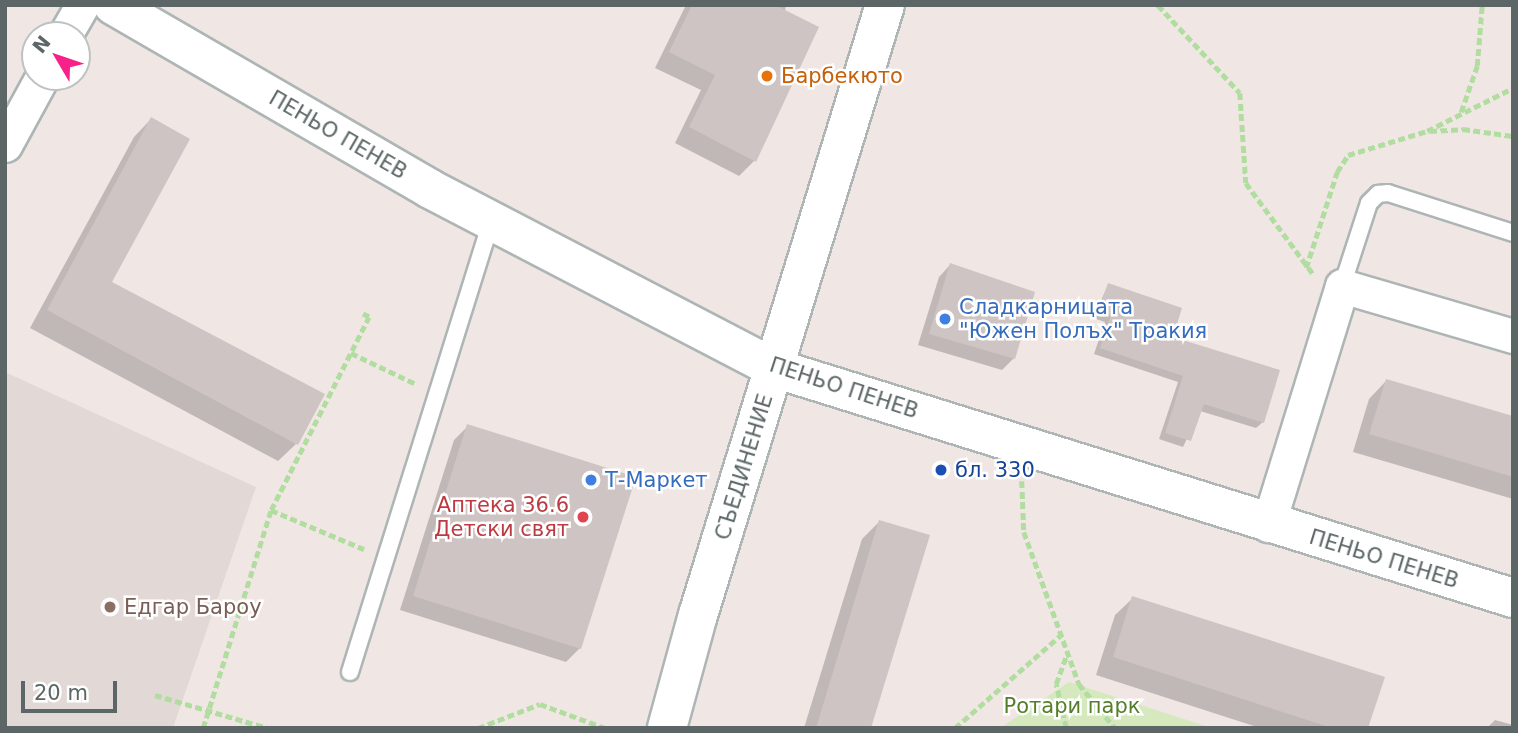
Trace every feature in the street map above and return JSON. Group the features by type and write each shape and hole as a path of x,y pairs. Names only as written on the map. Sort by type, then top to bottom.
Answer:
{"street":[{"path":"73,21 82,5"},
{"name":"ПЕНЬО ПЕНЕВ","path":"113,5 491,221 774,368 1021,442 1268,524 1513,598"},
{"name":"СЪЕДИНЕНИЕ","path":"667,728 884,5"},
{"path":"5,145 34,91"},
{"path":"1268,524 1342,286 1513,336"}],"lane":[{"path":"1342,286 1369,203 1378,194 1388,193 1513,233"},
{"path":"351,673 491,221"}],"path":[{"path":"1158,5 1240,93 1246,183 1306,268 1321,280 1342,286"},
{"path":"1461,113 1470,98 1481,47 1482,5"},
{"path":"1306,268 1337,172 1348,155 1427,131 1513,88"},
{"path":"1427,131 1463,129 1513,136"},
{"path":"203,728 271,510 369,317 361,313"},
{"path":"351,353 438,394"},
{"path":"1021,442 1024,532 1079,684 1115,728"},
{"path":"271,510 386,558"},
{"path":"954,728 1061,635"},
{"path":"1066,728 1056,684 1067,652"},
{"path":"155,695 268,728"},
{"path":"478,728 540,704 606,728"}],"shaded area":[{"name":"Едгар Бароу","path":"5,372 256,487 173,728 5,728"}],"green space":[{"name":"Ротари парк","path":"1069,682 1212,728 1000,728"}],"building":[{"path":"692,5 775,5 819,27 756,162 689,127 715,75 669,52"},
{"path":"151,117 190,139 112,282 325,394 298,445 47,310"},
{"path":"950,263 1035,292 1015,359 929,334"},
{"path":"1108,283 1182,308 1173,337 1280,370 1264,423 1204,404 1191,441 1165,433 1183,376 1100,348 1111,315 1098,311"},
{"path":"1386,379 1513,416 1513,477 1369,434"},
{"path":"467,424 636,477 581,649 413,596"},
{"path":"879,520 930,535 871,728 816,728"},
{"path":"1132,596 1385,677 1368,728 1332,728 1113,657"}],"place":[{"name":"Барбекюто","path":"767,76"},
{"name":"Сладкарницата \"Южен Полъх\" Тракия","path":"945,319"},
{"name":"бл. 330","path":"941,470"},
{"name":"Т-Маркет","path":"591,480"},
{"name":"Аптека 36.6 Детски свят","path":"583,517"},
{"name":"Едгар Бароу","path":"110,607"}]}
